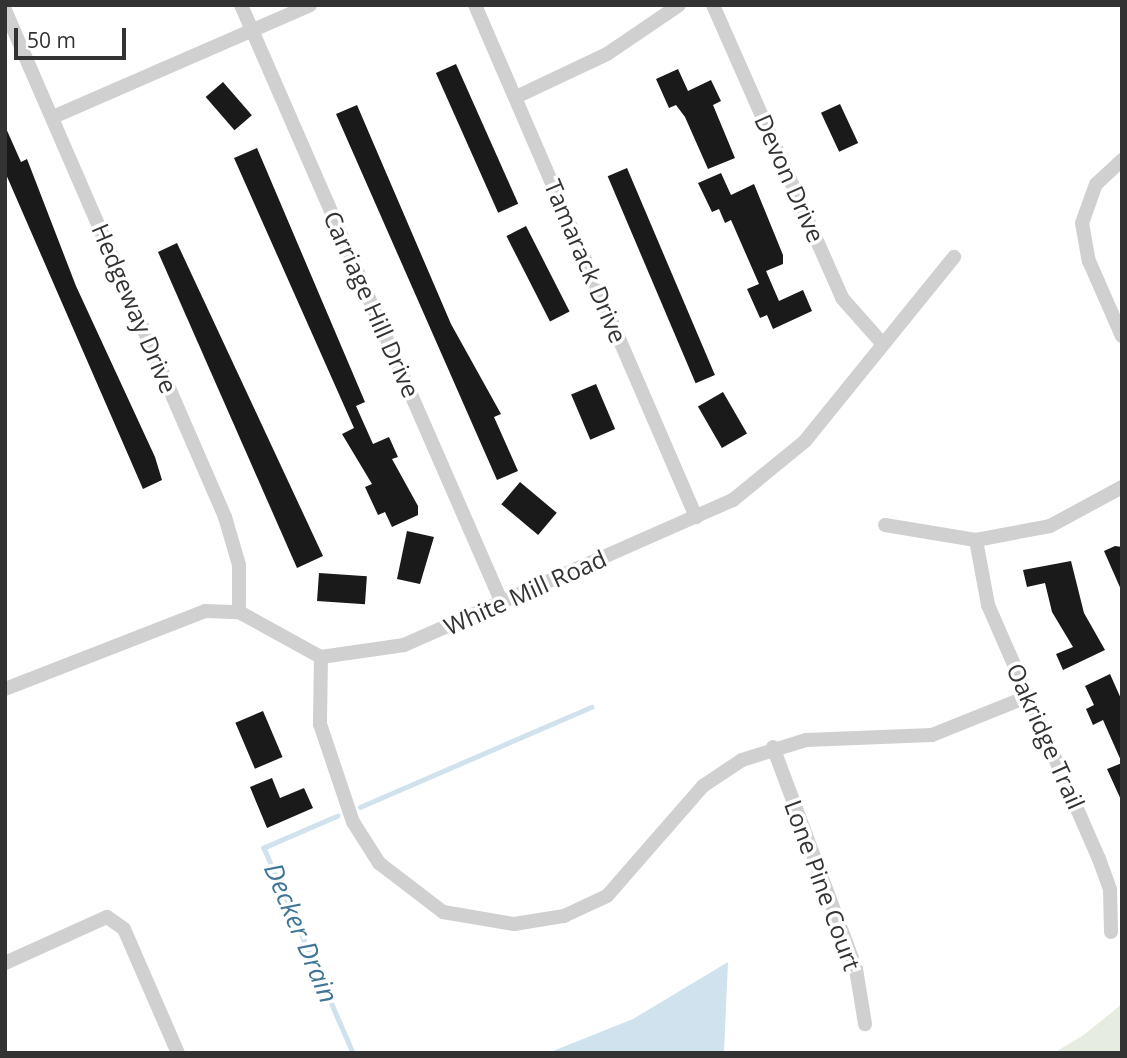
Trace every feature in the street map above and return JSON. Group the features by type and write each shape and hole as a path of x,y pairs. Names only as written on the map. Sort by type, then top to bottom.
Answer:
{"street":[{"name":"Carriage Hill Drive","path":"242,5 502,603"},
{"path":"53,117 310,5"},
{"name":"Tamarack Drive","path":"475,5 696,517"},
{"path":"516,97 607,54 679,5"},
{"name":"Devon Drive","path":"713,5 842,298 880,341"},
{"name":"Hedgeway Drive","path":"5,10 231,531 239,612"},
{"path":"1122,160 1096,184 1082,223 1089,261 1122,337"},
{"name":"White Mill Road","path":"321,657 404,645 733,500 790,457 880,341 954,257"},
{"path":"885,524 976,540 1050,526 1122,487"},
{"name":"Oakridge Trail","path":"976,540 982,587 1110,890 1111,932"},
{"path":"5,689 189,615 239,612 321,657 320,724 363,839 394,879 423,901 492,923 539,922 607,896 712,778 773,747 920,737 1029,696"},
{"name":"Lone Pine Court","path":"773,747 856,969 864,1024"},
{"path":"5,963 107,916 124,929 178,1053"}],"shaded area":[{"path":"1122,1004 1122,1053 1054,1053 1085,1034"}],"water":[{"path":"728,962 724,1053 548,1053 633,1019"}],"building":[{"path":"456,64 518,204 498,213 436,73"},
{"path":"678,69 688,91 711,80 721,101 713,105 735,158 708,169 685,117 676,105 669,108 656,79"},
{"path":"223,82 252,115 235,130 206,97"},
{"path":"840,104 858,143 839,152 821,113"},
{"path":"357,105 451,324 501,414 494,417 518,471 497,480 336,114"},
{"path":"5,126 21,162 27,159 76,286 155,457 162,480 143,489 5,172"},
{"path":"257,148 365,402 356,406 373,444 389,437 398,457 392,459 418,506 418,515 392,527 385,512 378,515 365,487 372,484 342,434 354,428 234,158"},
{"path":"627,168 715,375 696,383 608,176"},
{"path":"721,173 731,195 754,184 783,255 783,264 766,271 779,301 803,290 812,311 773,329 767,315 760,318 747,289 759,284 731,220 725,223 719,209 712,212 698,183"},
{"path":"526,226 570,312 550,322 506,236"},
{"path":"177,243 323,556 297,568 158,252"},
{"path":"596,384 615,429 590,440 571,395"},
{"path":"723,392 747,434 722,448 698,407"},
{"path":"520,482 557,513 538,535 501,504"},
{"path":"407,531 434,537 420,584 397,579"},
{"path":"1115,546 1122,547 1122,592 1104,551"},
{"path":"1071,561 1084,613 1105,650 1063,670 1056,654 1073,647 1052,612 1045,583 1027,587 1023,570"},
{"path":"319,573 367,576 365,604 317,601"},
{"path":"1110,674 1122,701 1122,763 1103,720 1093,725 1086,709 1094,705 1085,686"},
{"path":"263,711 283,757 255,769 235,723"},
{"path":"1122,763 1122,802 1107,769"},
{"path":"272,778 280,798 304,788 313,808 267,828 250,787"}],"waterway":[{"name":"Decker Drain","path":"360,807 591,707"},
{"name":"Decker Drain","path":"338,816 264,848 353,1053"}]}
